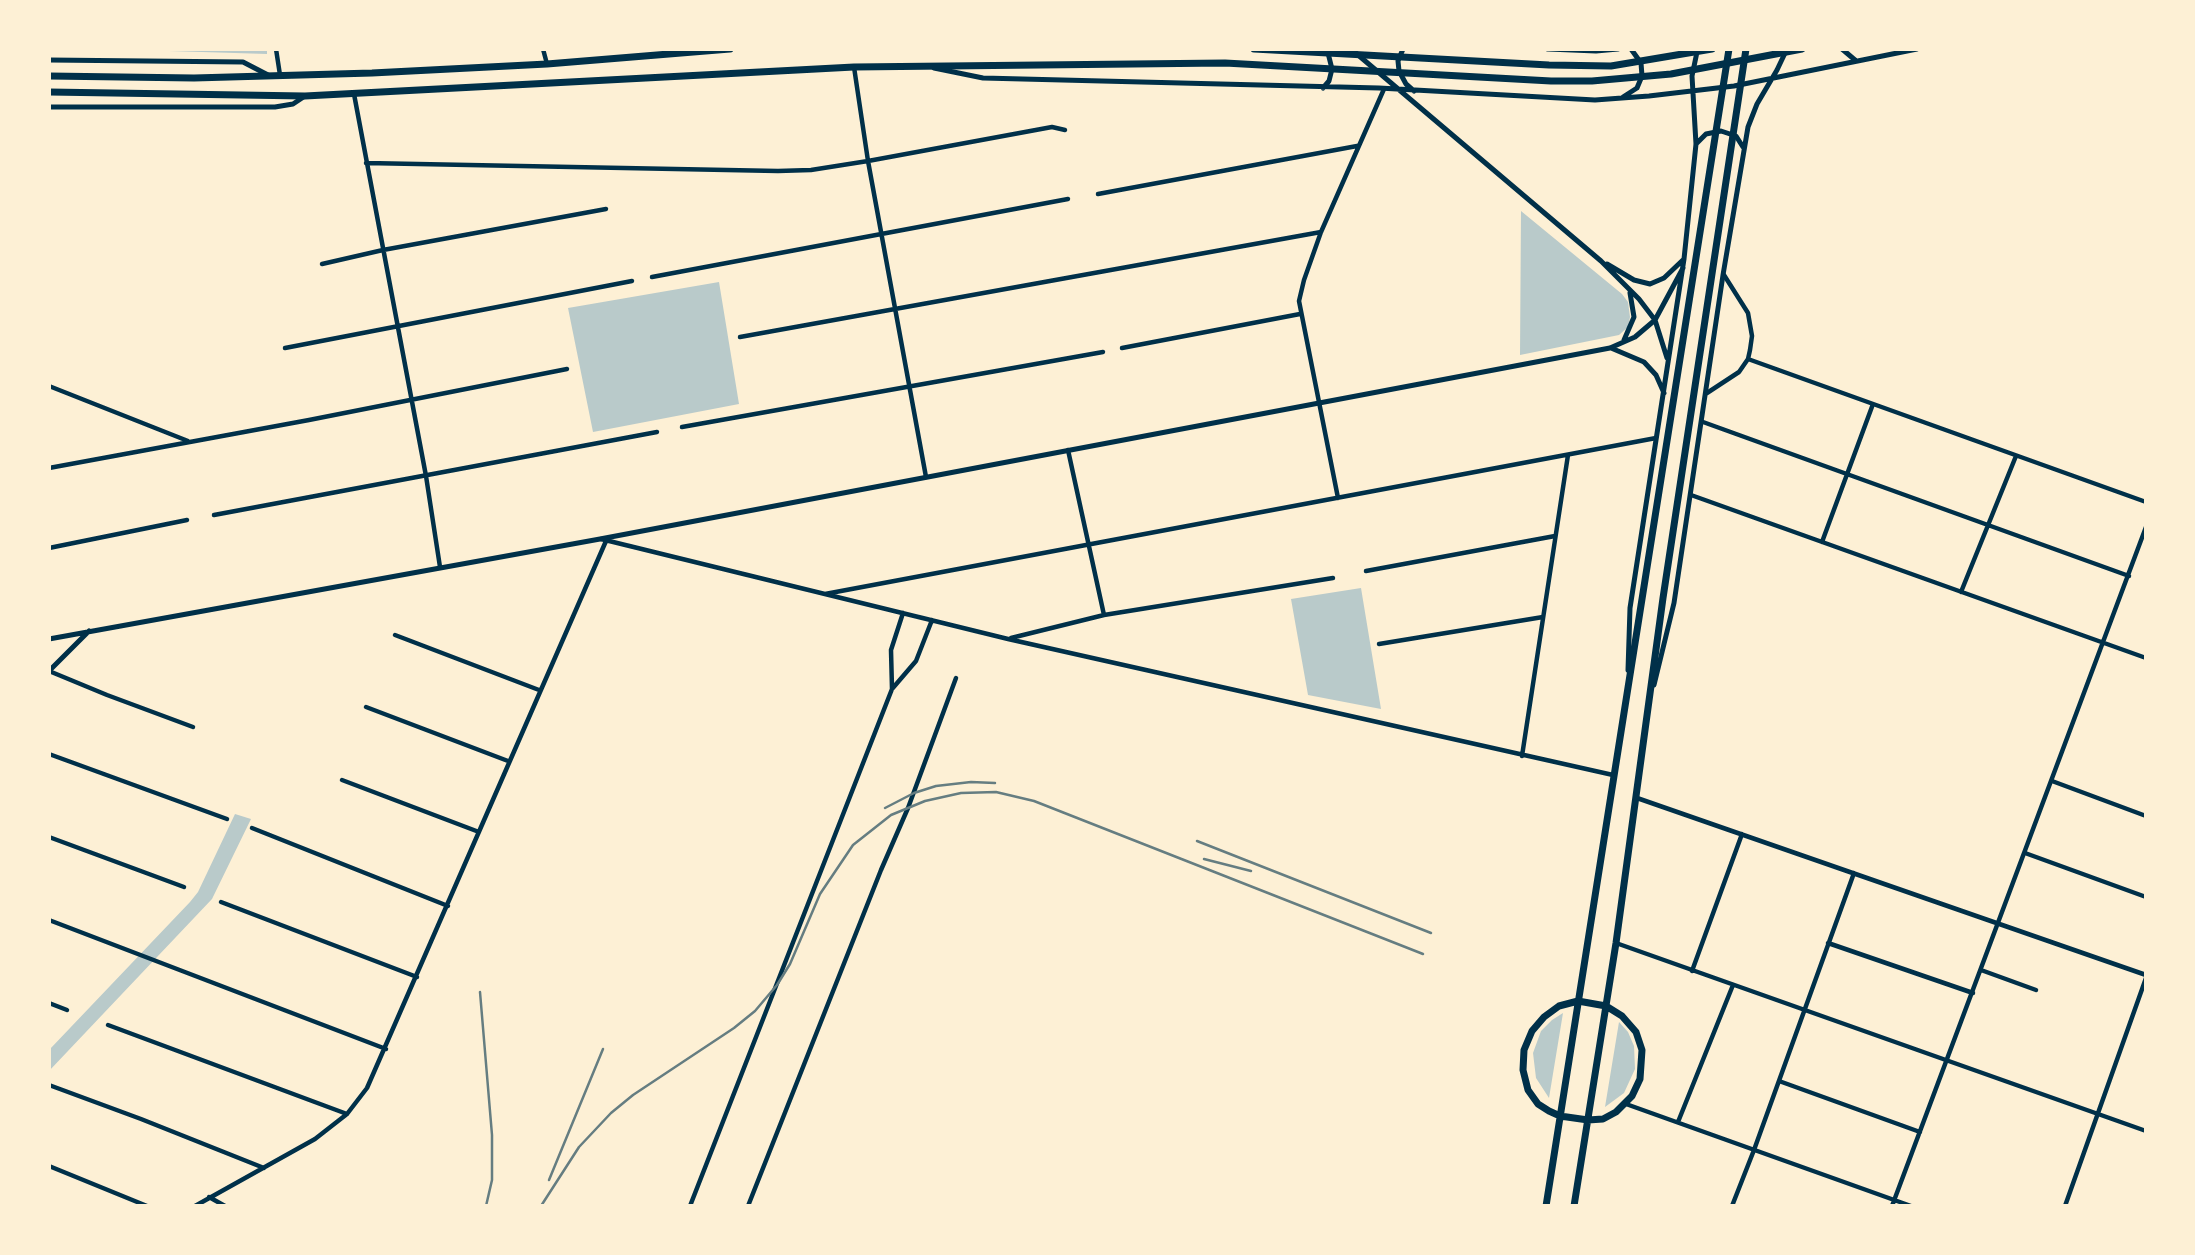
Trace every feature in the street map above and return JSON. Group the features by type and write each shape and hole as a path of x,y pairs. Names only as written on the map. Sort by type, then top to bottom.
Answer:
{"main road":[{"path":"49,76 194,78 373,73 547,64 730,49"},
{"path":"1254,49 1611,66 1712,49"},
{"path":"1546,1206 1729,49"},
{"path":"1574,1206 1616,943 1663,598 1746,49"},
{"path":"49,92 305,96 853,68 1225,63 1592,81 1671,74 1802,49"},
{"path":"1578,1001 1606,1006 1622,1016 1636,1032 1642,1050 1640,1079 1626,1104 1603,1119 1588,1120 1560,1116 1538,1104 1528,1090 1523,1070 1524,1050 1532,1031 1544,1017 1559,1006 1578,1001"}],"street":[{"path":"276,49 280,75"},
{"path":"543,49 547,64"},
{"path":"1323,88 1329,81 1332,69 1327,49"},
{"path":"1351,49 1601,261 1656,320 1668,363"},
{"path":"1403,49 1398,61 1399,71 1406,84 1415,92"},
{"path":"1548,49 1618,49"},
{"path":"1620,97 1632,92 1642,76 1641,63 1631,49"},
{"path":"1628,688 1630,608 1685,259 1696,144 1693,64 1699,49"},
{"path":"1652,691 1670,627 1748,127 1756,104 1787,49"},
{"path":"1842,49 1858,61"},
{"path":"928,66 983,78 1384,89 1595,100 1693,91 1917,49"},
{"path":"49,60 243,62 270,76"},
{"path":"853,68 926,477"},
{"path":"1338,498 1300,314 1301,291 1321,232 1384,89"},
{"path":"354,94 426,475 440,567"},
{"path":"49,107 275,107 293,104 305,96"},
{"path":"366,163 811,170 1052,127 1065,130"},
{"path":"1696,144 1706,134 1721,131 1736,136 1744,150"},
{"path":"1098,194 1358,145"},
{"path":"652,277 1068,200"},
{"path":"322,264 383,250 606,209"},
{"path":"740,337 1321,232"},
{"path":"1601,261 1633,279 1650,284 1664,278 1685,259"},
{"path":"49,639 603,540 1610,348 1644,330 1656,320 1683,268"},
{"path":"1707,393 1739,372 1748,359 1752,336 1748,313 1723,275"},
{"path":"285,348 632,281"},
{"path":"1622,343 1634,317 1629,290"},
{"path":"1122,348 1300,314"},
{"path":"1610,348 1644,362 1656,375 1664,394"},
{"path":"682,427 1103,352"},
{"path":"1748,359 2146,502"},
{"path":"49,468 567,369"},
{"path":"49,386 189,442"},
{"path":"1822,542 1849,475 1873,404"},
{"path":"1703,422 2129,576"},
{"path":"214,515 657,432"},
{"path":"822,595 1657,438"},
{"path":"1068,450 1104,615"},
{"path":"1522,756 1569,455"},
{"path":"1961,592 2017,456"},
{"path":"1691,495 2146,658"},
{"path":"49,548 187,520"},
{"path":"1894,1203 2146,527"},
{"path":"1366,571 1555,536"},
{"path":"603,540 1008,639 1613,775"},
{"path":"195,1206 316,1139 347,1114 368,1088 603,540"},
{"path":"1008,639 1104,615 1333,578"},
{"path":"892,689 891,650 903,613"},
{"path":"1380,644 1543,617"},
{"path":"690,1206 892,689 916,661 932,620"},
{"path":"90,631 49,671 193,727"},
{"path":"395,635 539,690"},
{"path":"748,1206 908,808 956,678"},
{"path":"366,707 508,761"},
{"path":"49,754 227,819"},
{"path":"342,780 479,832"},
{"path":"2052,781 2146,816"},
{"path":"1637,798 2146,976 2065,1206"},
{"path":"252,828 448,906"},
{"path":"1692,971 1742,834"},
{"path":"49,837 184,887"},
{"path":"2025,853 2146,897"},
{"path":"1732,1206 1854,873"},
{"path":"221,902 417,977"},
{"path":"49,920 386,1049"},
{"path":"1616,943 2146,1131"},
{"path":"1828,943 1973,993"},
{"path":"1981,970 2036,990"},
{"path":"1678,1122 1733,985"},
{"path":"49,1003 67,1010"},
{"path":"108,1025 347,1114"},
{"path":"1779,1081 1920,1132"},
{"path":"49,1086 141,1119 265,1169"},
{"path":"1626,1104 1894,1203 1911,1206"},
{"path":"49,1166 147,1206"},
{"path":"209,1197 225,1206"}],"shaded area":[{"path":"104,49 267,49 267,54"},
{"path":"1521,211 1622,294 1628,302 1630,317 1628,327 1619,335 1520,355"},
{"path":"719,282 739,404 593,432 568,308"},
{"path":"1361,588 1381,709 1308,695 1291,599"},
{"path":"235,814 251,819 212,899 49,1071 50,1049 198,892"},
{"path":"1563,1013 1549,1098 1536,1078 1533,1053 1541,1031"},
{"path":"1619,1022 1628,1032 1634,1046 1635,1069 1624,1093 1605,1107"}],"railway":[{"path":"885,808 914,793 936,786 971,782 995,783"},
{"path":"541,1206 579,1147 611,1113 755,1011 777,985 790,964 820,894 853,845 891,815 925,801 961,793 996,792 1034,801 1423,954"},
{"path":"1197,841 1431,933"},
{"path":"1204,859 1251,871"},
{"path":"480,992 492,1135 492,1180 486,1206"},
{"path":"549,1180 603,1049"}]}
